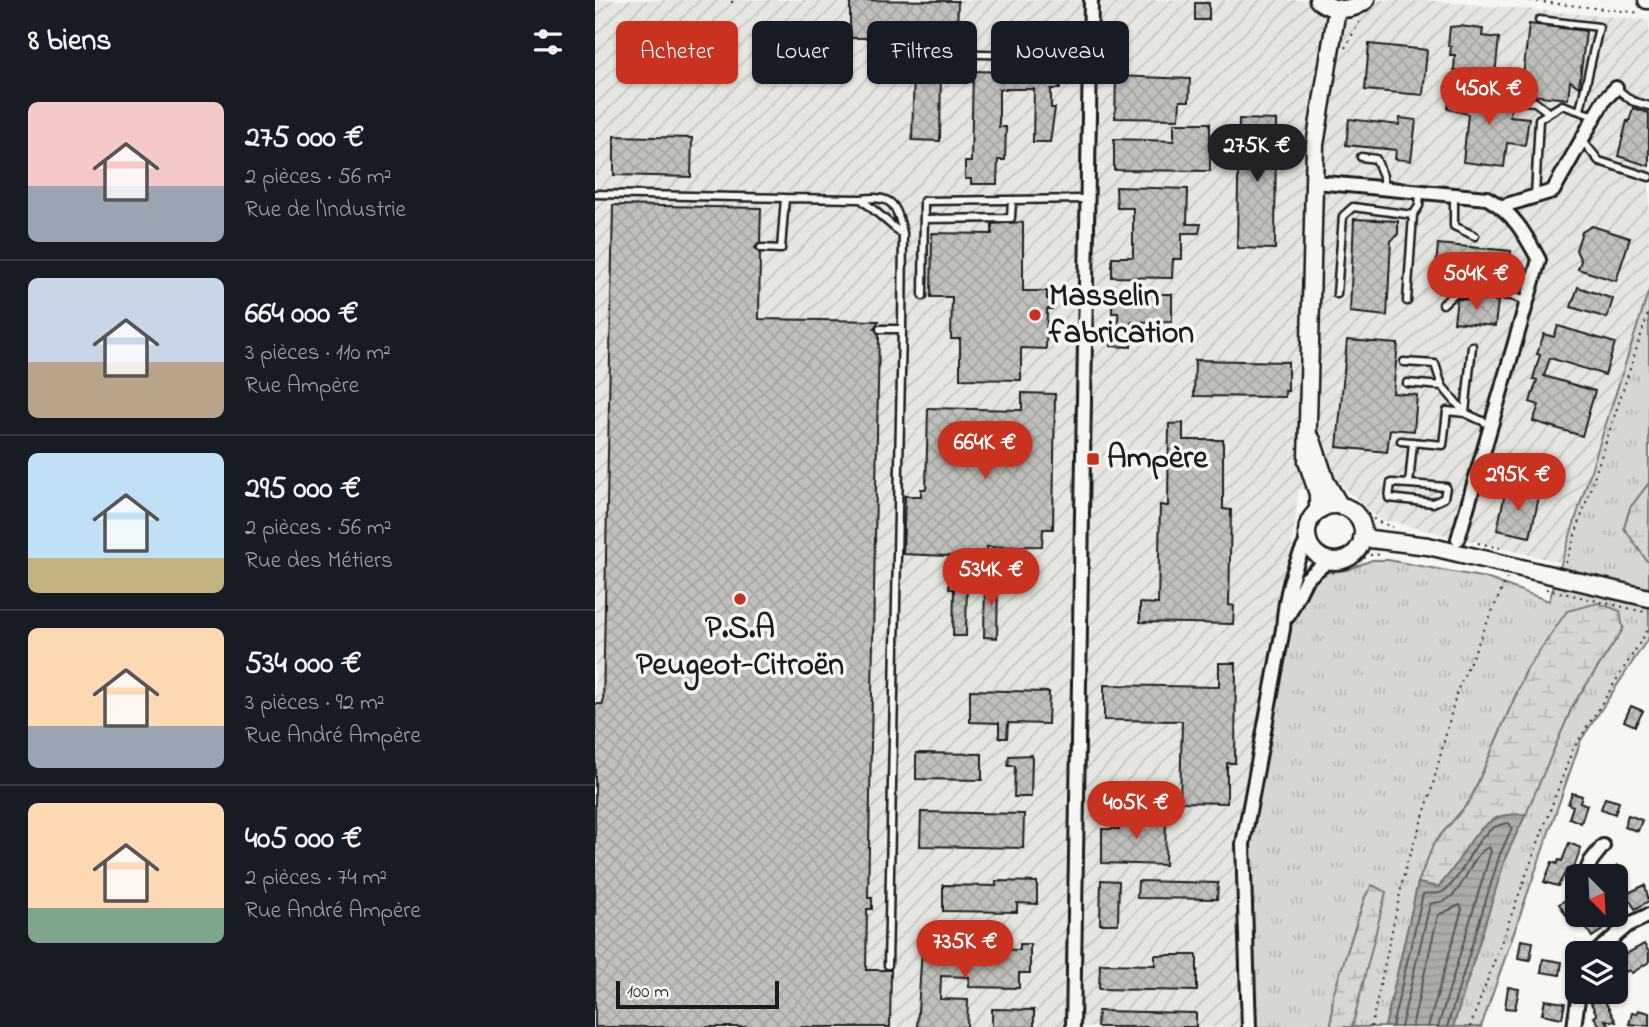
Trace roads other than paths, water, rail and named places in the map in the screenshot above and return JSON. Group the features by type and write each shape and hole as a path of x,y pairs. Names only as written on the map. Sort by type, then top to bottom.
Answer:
{"street":[{"path":"1091,0 1091,21"},
{"path":"1318,0 1337,9 1351,8 1366,0"},
{"path":"1318,511 1318,494 1307,469 1315,182 1318,120 1337,9"},
{"path":"1073,1027 1089,84"},
{"path":"1503,206 1553,191 1604,100 1616,88"},
{"path":"1315,182 1383,189 1421,188 1454,196 1487,198 1503,206 1524,231 1539,260 1458,539"},
{"path":"1283,629 1306,579 1349,557 1357,550 1362,538 1357,516 1326,482 1310,435"},
{"path":"1249,1027 1243,844 1283,629 1285,603 1291,580 1308,539 1310,522 1318,511 1344,502"},
{"path":"1362,538 1428,546 1649,598"},
{"path":"1308,539 1314,551 1330,567"},
{"path":"1589,864 1603,846"},
{"path":"1628,925 1649,915"},
{"path":"1609,941 1626,927"},
{"path":"1574,1027 1577,1004"}],"lane":[{"path":"1539,20 1599,27 1580,110"},
{"path":"1616,88 1632,101 1649,106"},
{"path":"1523,101 1535,103 1548,112"},
{"path":"1535,196 1539,119 1562,105 1595,117"},
{"path":"1582,141 1599,161 1649,177"},
{"path":"1361,157 1376,159 1383,176 1383,189"},
{"path":"1407,301 1413,215 1419,206 1421,188"},
{"path":"595,194 860,199 876,197 890,201 898,212 903,235 902,329 888,965"},
{"path":"1454,196 1454,226 1475,236"},
{"path":"761,248 781,248 785,198"},
{"path":"860,199 903,235"},
{"path":"923,296 924,201 1086,199"},
{"path":"923,219 1011,218 1012,200"},
{"path":"1338,295 1343,216 1353,207 1413,215"},
{"path":"1443,304 1455,293 1512,296 1527,301"},
{"path":"880,329 902,329"},
{"path":"1465,413 1472,346"},
{"path":"1404,362 1435,364 1442,386 1465,413"},
{"path":"1407,383 1442,386"},
{"path":"1401,441 1443,445 1447,411 1465,413 1491,425"},
{"path":"1409,484 1413,442"},
{"path":"1391,483 1409,484 1446,487 1444,498 1433,503 1389,498 1391,483"}],"water":[{"path":"1526,814 1506,856 1453,1027 1385,1027 1418,883 1438,887 1472,839 1488,823 1502,816"}],"place":[{"name":"Masselin fabrication","path":"1035,315"},
{"name":"Ampère","path":"1093,459"},
{"name":"P.S.A Peugeot-Citroën","path":"740,599"}]}
